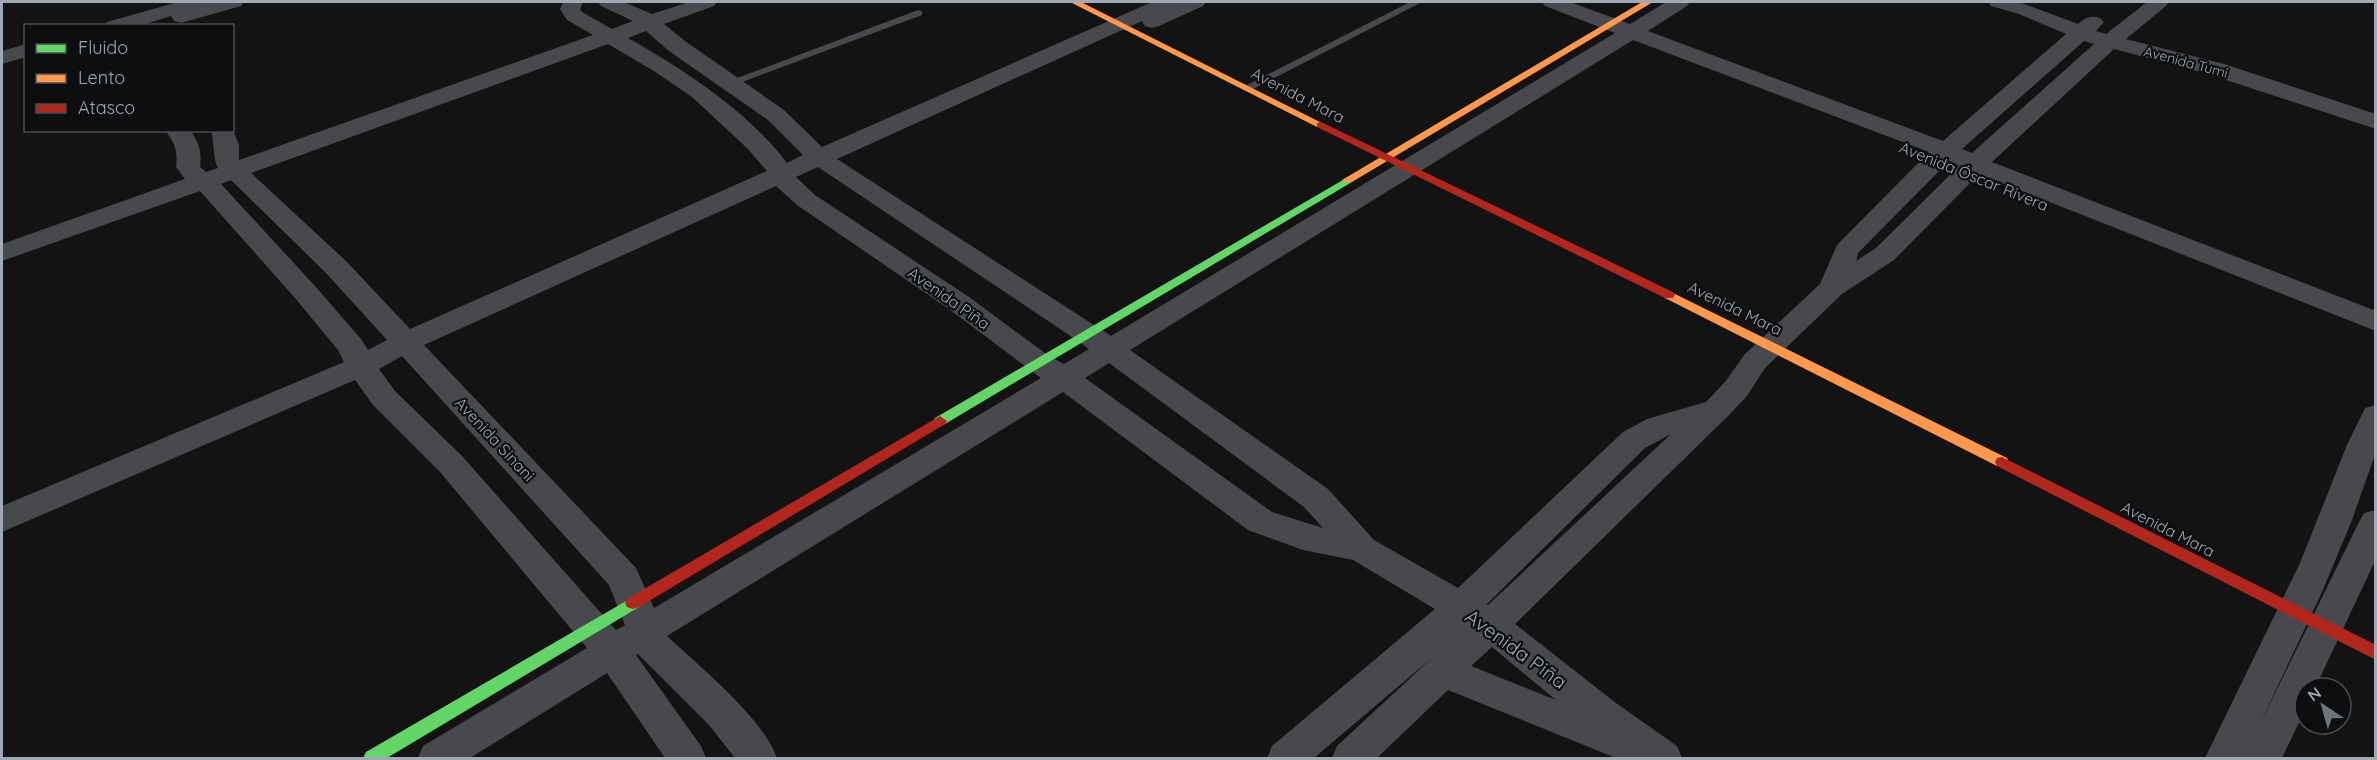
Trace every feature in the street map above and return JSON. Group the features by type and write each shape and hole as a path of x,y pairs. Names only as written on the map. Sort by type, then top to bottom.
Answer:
{"street":[{"path":"119,20 199,2"},
{"path":"160,24 234,2"},
{"name":"Avenida Piña","path":"573,2 570,9 574,16 662,66 700,92 756,143 788,185 806,200 959,303 1260,521 1303,537 1362,549"},
{"name":"Avenida Piña","path":"608,2 645,19 677,46 776,114 820,158 1098,341 1316,498 1362,549 1476,617 1602,715 1663,758"},
{"path":"645,19 683,2"},
{"path":"2,244 214,172 645,19 707,2"},
{"name":"Avenida Mara","path":"1075,2 1771,344 2376,653"},
{"path":"1125,26 1168,2"},
{"path":"2,520 361,366 405,342 820,158 1125,26 1196,2"},
{"name":"Avenida Óscar Rivera","path":"1552,2 1616,30 1940,155 2376,333"},
{"path":"1616,30 1648,2"},
{"path":"372,759 591,628 640,616 1399,163 1616,30 1680,2"},
{"name":"Avenida Tumi","path":"1998,2 2116,36 2376,122"},
{"name":"Avenida Tumi","path":"2028,2 2087,27"},
{"path":"1286,759 1428,639 1476,617 1717,409 1736,389 1755,361 1771,344 1832,288 1885,254 1970,168 2116,36 2159,2"},
{"path":"1832,288 1846,252 1940,155 2087,27"},
{"name":"Avenida Tumi","path":"2116,36 2376,110"},
{"path":"2,57 24,51"},
{"path":"2,70 24,64"},
{"path":"179,132 187,143 190,153 188,167 214,172"},
{"path":"2,253 214,172 226,145 223,132"},
{"name":"Avenida Óscar Rivera","path":"1970,168 2376,322"},
{"path":"214,172 228,205 351,346 361,366 384,398 451,464 612,651 687,759"},
{"name":"Avenida Sinani","path":"214,172 336,267 624,578 651,644 723,713 758,759"},
{"path":"2263,759 2309,620 2330,533 2360,447 2376,416"},
{"path":"2224,759 2309,620 2376,522"},
{"path":"437,759 612,651 640,616"},
{"path":"1351,759 1442,671 1476,617"},
{"path":"1442,671 1575,726 1663,758"}],"lane":[{"path":"1247,88 1417,2"},
{"path":"730,83 918,13"}],"traffic: fast":[{"path":"940,421 1348,180"},
{"path":"372,758 633,603"}],"traffic: slow":[{"path":"1075,2 1321,125"},
{"path":"1348,180 1648,2"},
{"path":"1669,295 2002,462"}],"traffic: jam":[{"path":"1321,125 1669,295"},
{"path":"633,603 940,421"},
{"path":"2002,462 2376,653"}]}
